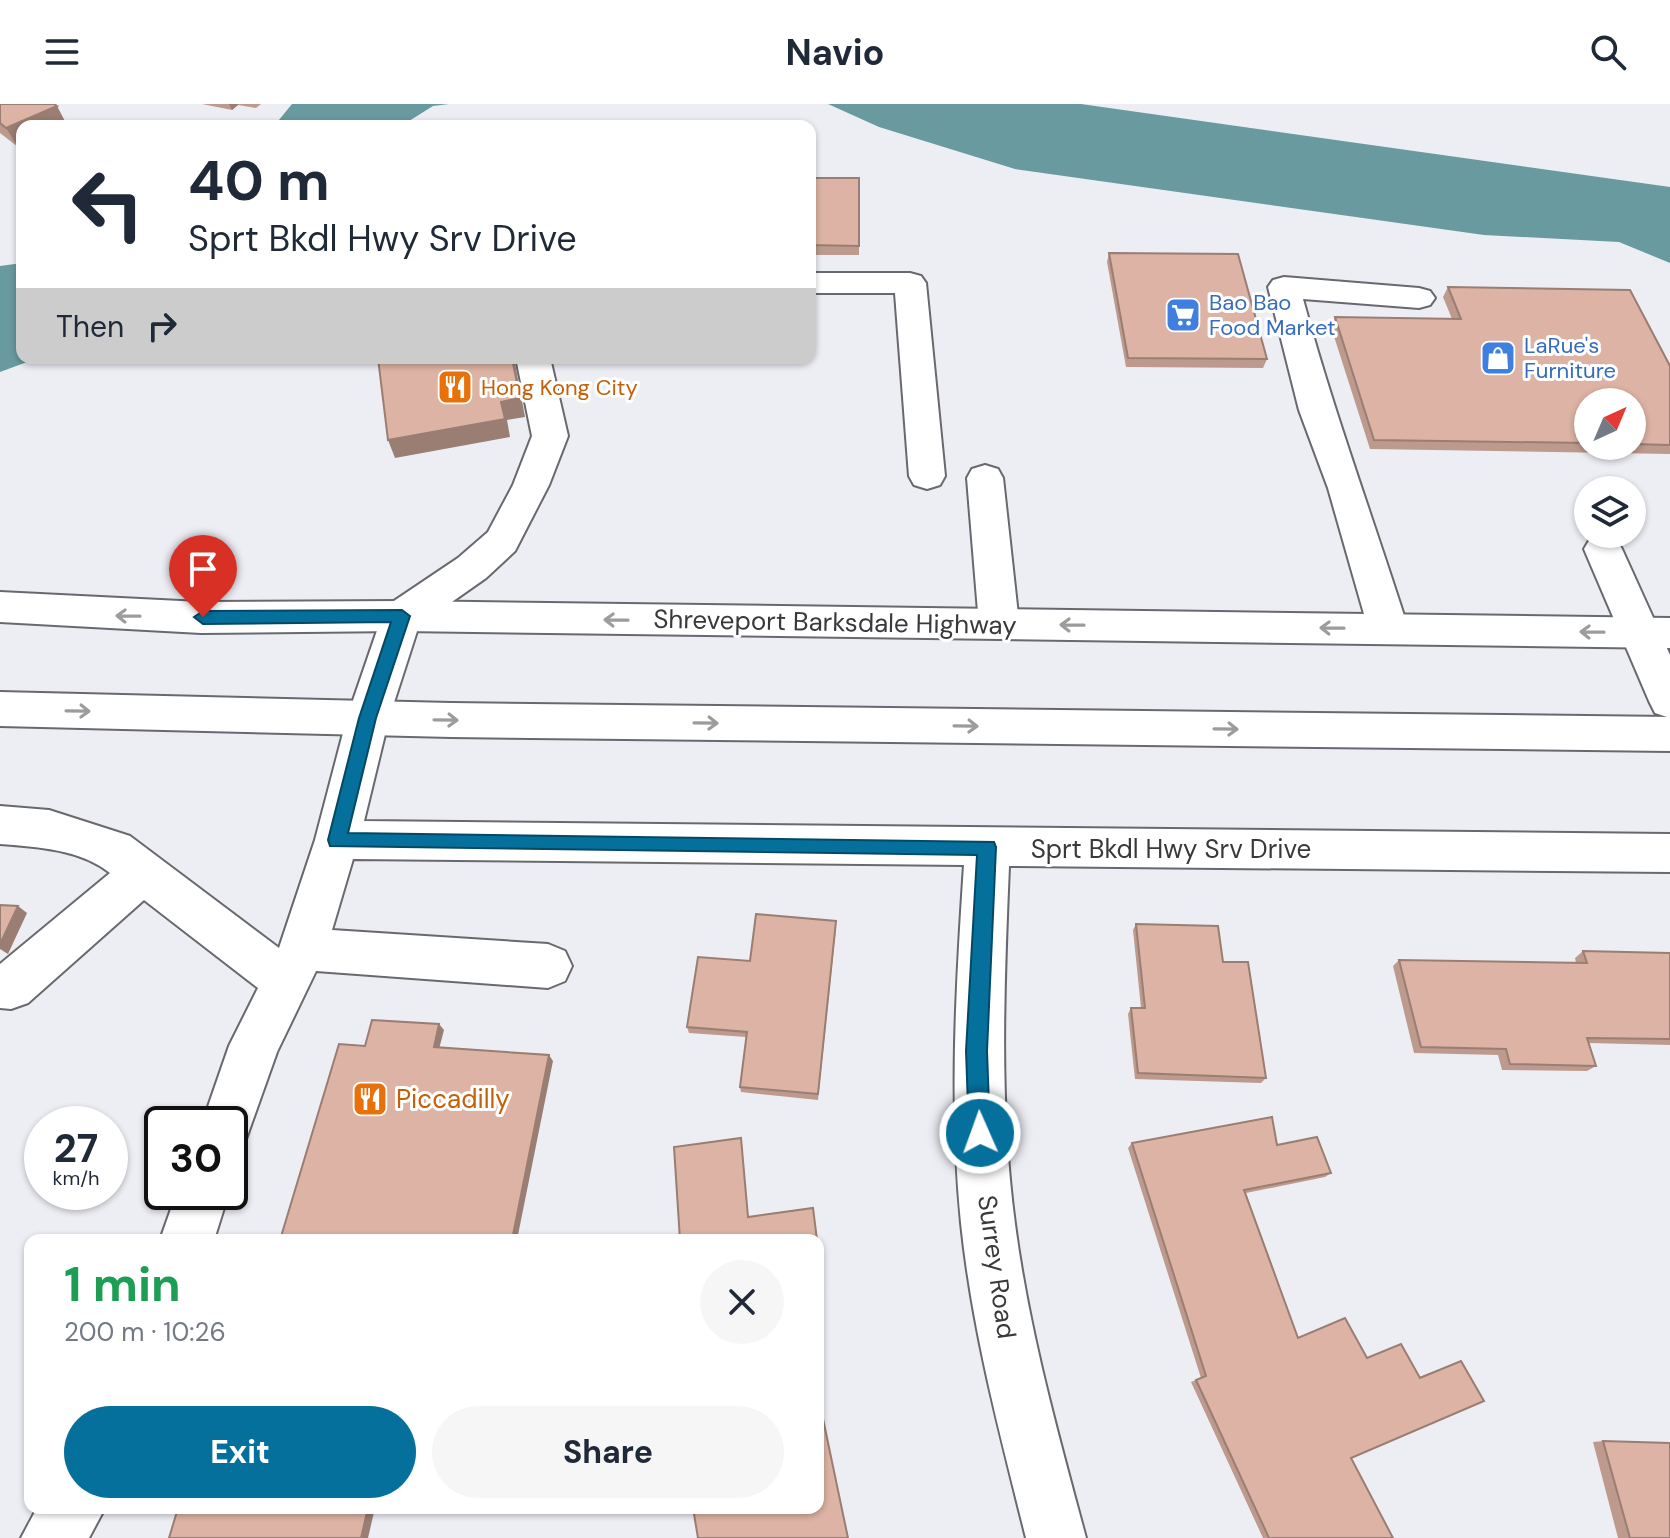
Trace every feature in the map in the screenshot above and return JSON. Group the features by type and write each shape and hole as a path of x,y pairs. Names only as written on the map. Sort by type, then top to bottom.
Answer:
{"main road":[{"path":"816,283 910,283 927,476"},
{"path":"1388,628 1346,488 1316,410 1284,287 1419,298"},
{"path":"233,1106 254,1046 295,966 337,840 368,718 402,616 472,568 502,541 511,528 550,436 534,364"},
{"path":"985,478 999,624"},
{"path":"1603,549 1655,633 1670,701"},
{"name":"Shreveport Barksdale Highway","path":"0,607 105,615 287,619 402,616 1655,633"},
{"path":"0,709 368,718 1670,734"},
{"path":"0,825 49,829 80,836 114,850 143,873 295,966 548,966"},
{"name":"Sprt Bkdl Hwy Srv Drive","path":"337,840 1670,853"},
{"name":"Surrey Road","path":"987,847 977,1051 988,1223 1010,1360 1056,1538"},
{"path":"0,986 11,987 143,873"},
{"path":"189,1234 197,1210"},
{"path":"51,1538 70,1514"}],"water":[{"path":"292,104 449,104 433,106 411,120 279,120"},
{"path":"828,104 1081,104 1670,187 1670,263 1619,242 1484,235 1015,169 879,127"},
{"path":"16,264 16,364 22,364 0,372 0,266"}],"building":[{"path":"0,104 57,106 25,120 16,120 16,124 6,128 0,123"},
{"path":"816,178 859,178 859,246 816,245"},
{"name":"Bao Bao Food Market","path":"1109,253 1238,254 1267,359 1128,358"},
{"name":"LaRue's Furniture","path":"1448,287 1630,290 1670,366 1670,445 1646,444 1646,388 1574,388 1574,443 1374,440 1335,317 1461,319"},
{"name":"Hong Kong City","path":"379,364 513,364 520,398 501,402 505,419 388,440"},
{"path":"0,905 18,906 0,944"},
{"path":"756,914 836,921 818,1094 740,1087 747,1032 687,1027 698,957 750,961"},
{"path":"1136,924 1218,926 1223,962 1248,962 1266,1078 1138,1073 1131,1008 1145,1008"},
{"path":"1583,951 1670,953 1670,1039 1587,1038 1596,1066 1510,1064 1506,1049 1421,1047 1399,960 1587,963"},
{"path":"372,1020 439,1024 434,1047 549,1055 513,1234 282,1234 339,1044 365,1046"},
{"path":"1272,1117 1277,1145 1317,1137 1331,1173 1244,1190 1298,1338 1345,1318 1367,1358 1401,1344 1420,1378 1461,1361 1484,1401 1351,1458 1393,1538 1269,1538 1196,1380 1206,1376 1132,1143"},
{"path":"741,1138 748,1217 813,1208 816,1234 680,1234 674,1147"},
{"path":"824,1424 848,1538 698,1538 694,1514 824,1514"},
{"path":"1603,1441 1670,1443 1670,1538 1630,1538"},
{"path":"176,1514 367,1514 361,1538 169,1538"}],"place":[{"name":"Bao Bao Food Market","path":"1183,315"},
{"name":"LaRue's Furniture","path":"1498,358"},
{"name":"Hong Kong City","path":"455,387"},
{"name":"Piccadilly","path":"370,1099"}],"route":[{"path":"203,617 287,619 402,616 368,718 337,840 987,847 977,1051 980,1133"}]}
